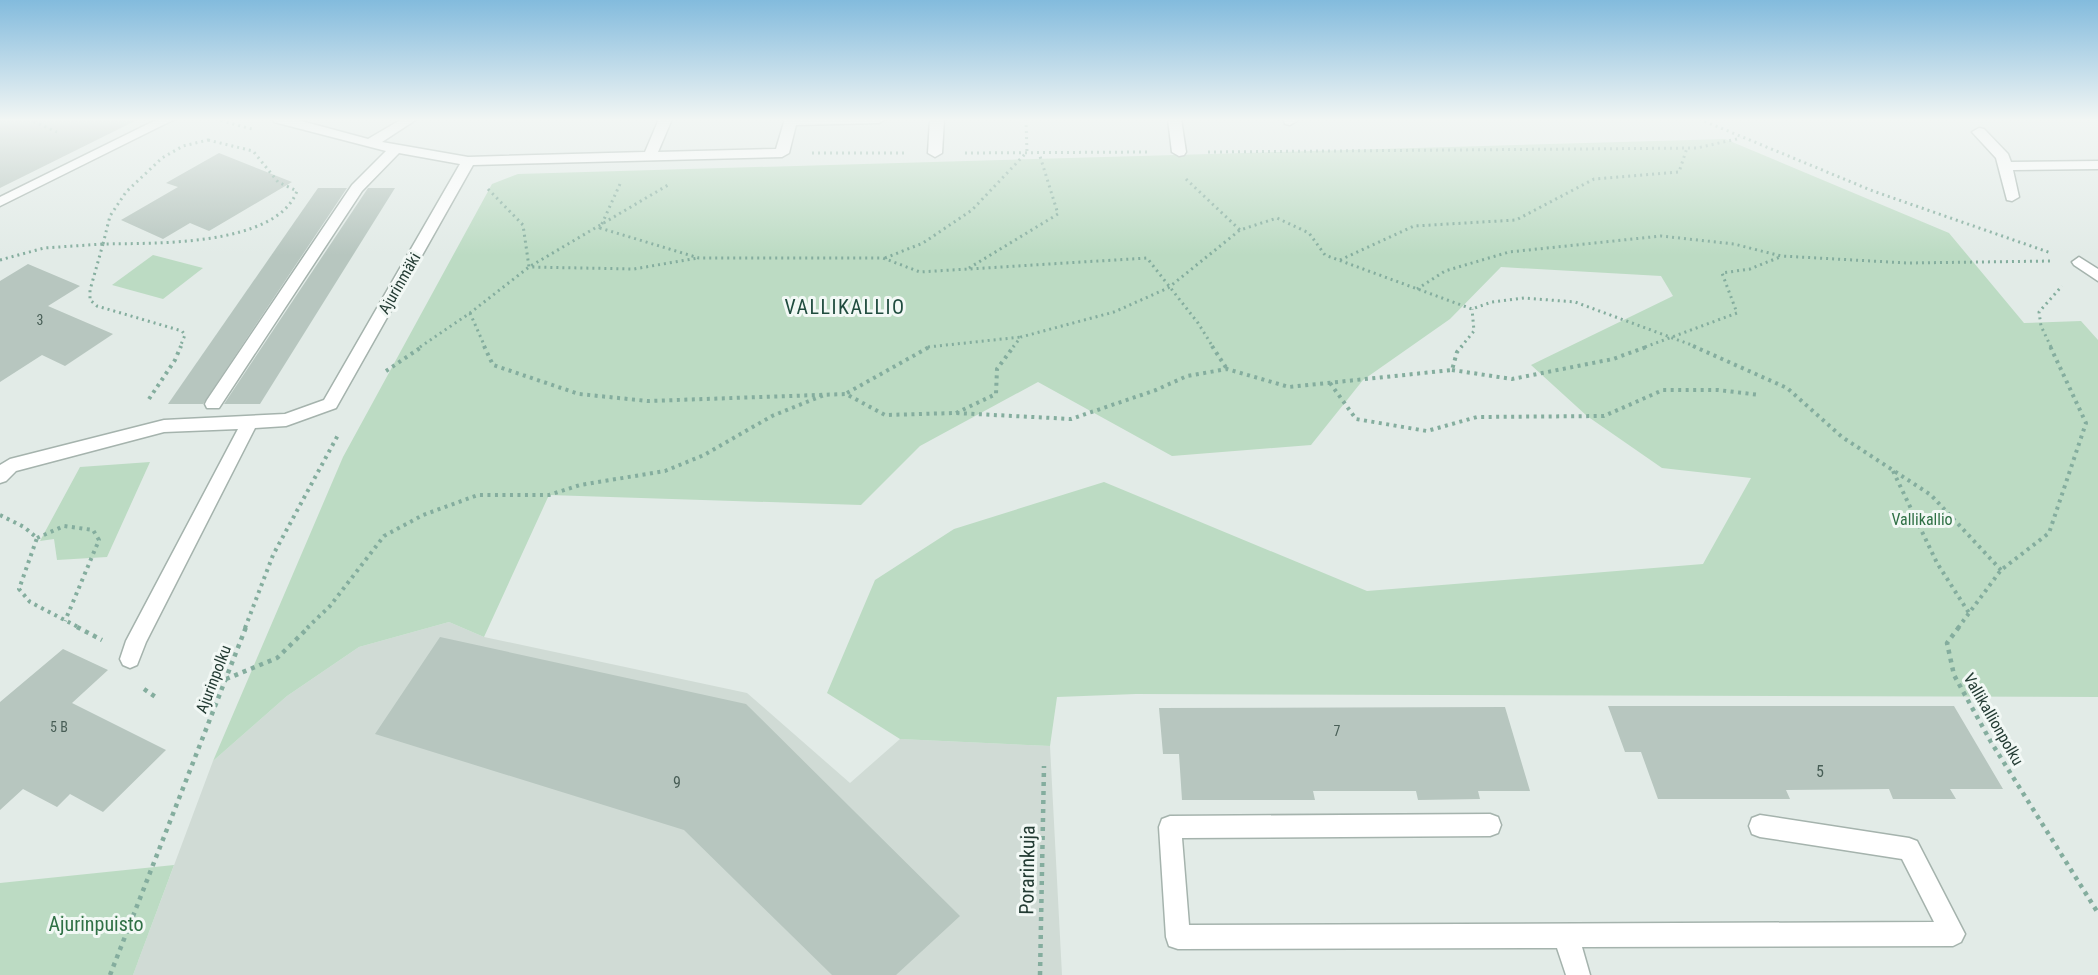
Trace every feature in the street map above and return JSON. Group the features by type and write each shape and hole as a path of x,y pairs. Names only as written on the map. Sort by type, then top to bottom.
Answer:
{"street":[{"path":"0,202 76,164"},
{"path":"213,404 357,188 380,164"},
{"name":"Ajurinmäki","path":"330,404 466,164"},
{"path":"2012,197 2006,166 2098,165"},
{"path":"2079,262 2098,261"},
{"path":"2079,262 2098,276"},
{"path":"0,476 10,466 164,426 286,420 330,404"},
{"path":"130,659 136,641 249,423"},
{"path":"1490,825 1170,827 1178,937 1953,934 1909,849 1760,826"},
{"path":"1566,936 1578,975"}],"path":[{"path":"155,164 126,192 110,216 90,290 90,300 98,306 182,331 185,335 175,360 159,383"},
{"path":"0,260 35,250 73,245 179,243 272,220 293,202 297,191 278,182 264,164"},
{"path":"600,228 620,184 624,164"},
{"path":"378,377 470,313 529,267 600,228 664,188 692,164"},
{"path":"529,267 634,269 699,258 883,258 923,243 972,210 1016,164"},
{"path":"969,268 1058,214 1043,164"},
{"path":"1172,164 1240,230"},
{"path":"1339,261 1414,226 1516,220 1594,179 1679,172 1682,164"},
{"path":"1809,164 1980,231 2079,262"},
{"path":"482,184 523,225 529,267"},
{"path":"470,313 493,365 579,393 648,401 846,393 932,345 1021,337 1114,312 1168,288 1240,230 1277,218 1309,232 1325,255 1472,309 1492,302 1524,298 1575,302 1674,337 1786,388 1842,437 1931,495 2001,570"},
{"path":"600,228 699,258"},
{"path":"1417,289 1445,271 1509,252 1661,236 1734,244 1781,256 1907,263 2079,262"},
{"path":"846,393 885,415 956,412 1071,419 1156,390 1187,376 1227,369 1289,387 1452,370 1512,379 1613,358 1737,313 1722,273 1750,269 1781,256"},
{"path":"883,258 920,272 1147,258 1168,288 1198,323 1227,369"},
{"name":"Vallikallionpolku","path":"2079,262 2039,312 2041,326 2086,423 2049,533 2001,570 1947,643 1954,675 1991,742 2098,913"},
{"path":"1452,370 1457,352 1474,331 1472,309"},
{"path":"956,412 996,393 997,369 1021,337"},
{"path":"1329,382 1356,419 1427,431 1477,417 1604,416 1663,390 1718,390 1760,396"},
{"path":"226,679 277,658 330,606 384,536 423,515 477,495 549,495 580,485 665,471 704,455 772,416 828,394"},
{"name":"Ajurinpolku","path":"110,975 273,555 346,419 330,404"},
{"path":"1893,470 1937,563 1969,613"},
{"path":"0,515 24,527 37,538"},
{"path":"65,621 99,540 93,530 64,526 37,538 32,555 21,576 19,589 30,602 65,621 120,650 130,659 139,685 157,698"},
{"name":"Porarinkuja","path":"1040,975 1044,766"}],"shaded area":[{"path":"449,622 484,637 747,693 850,783 900,739 1050,746 1062,975 133,975 213,761 287,696 359,647"}],"green space":[{"name":"Vallikallio","path":"846,164 1786,164 1949,233 2024,323 2081,321 2098,340 2098,697 1136,694 1057,697 1050,746 900,739 827,693 875,580 954,529 1104,482 1367,591 1703,564 1751,478 1662,468 1587,416 1531,365 1673,296 1661,276 1501,267 1450,319 1363,380 1311,445 1172,456 1038,382 920,446 861,505 549,495 484,637 449,622 359,647 287,696 213,761 343,457 492,184 518,174"},
{"path":"153,255 203,268 163,299 112,285"},
{"path":"150,462 107,557 57,560 54,539 40,541 80,467"},
{"name":"Ajurinpuisto","path":"174,865 133,975 0,975 0,883"}],"building":[{"path":"0,164 47,164 0,188"},
{"path":"199,164 248,164 292,182 209,231 190,223 163,239 121,220 178,187 166,183"},
{"path":"318,188 347,188 203,404 168,404"},
{"path":"368,188 395,188 260,404 224,404"},
{"path":"28,264 80,286 48,306 113,334 65,366 42,355 0,382 0,281"},
{"path":"440,637 746,704 960,916 896,975 832,975 684,830 375,734"},
{"path":"63,649 108,670 72,703 166,750 103,812 70,794 57,807 23,789 0,810 0,702"},
{"path":"1608,706 1954,706 2003,789 1950,789 1956,799 1893,799 1889,789 1786,790 1790,799 1658,799 1641,752 1625,752"},
{"path":"1505,707 1530,791 1478,791 1480,799 1418,800 1416,791 1313,791 1315,800 1182,800 1179,754 1163,754 1159,708"}],"district":[{"name":"VALLIKALLIO","path":"845,307"}]}
